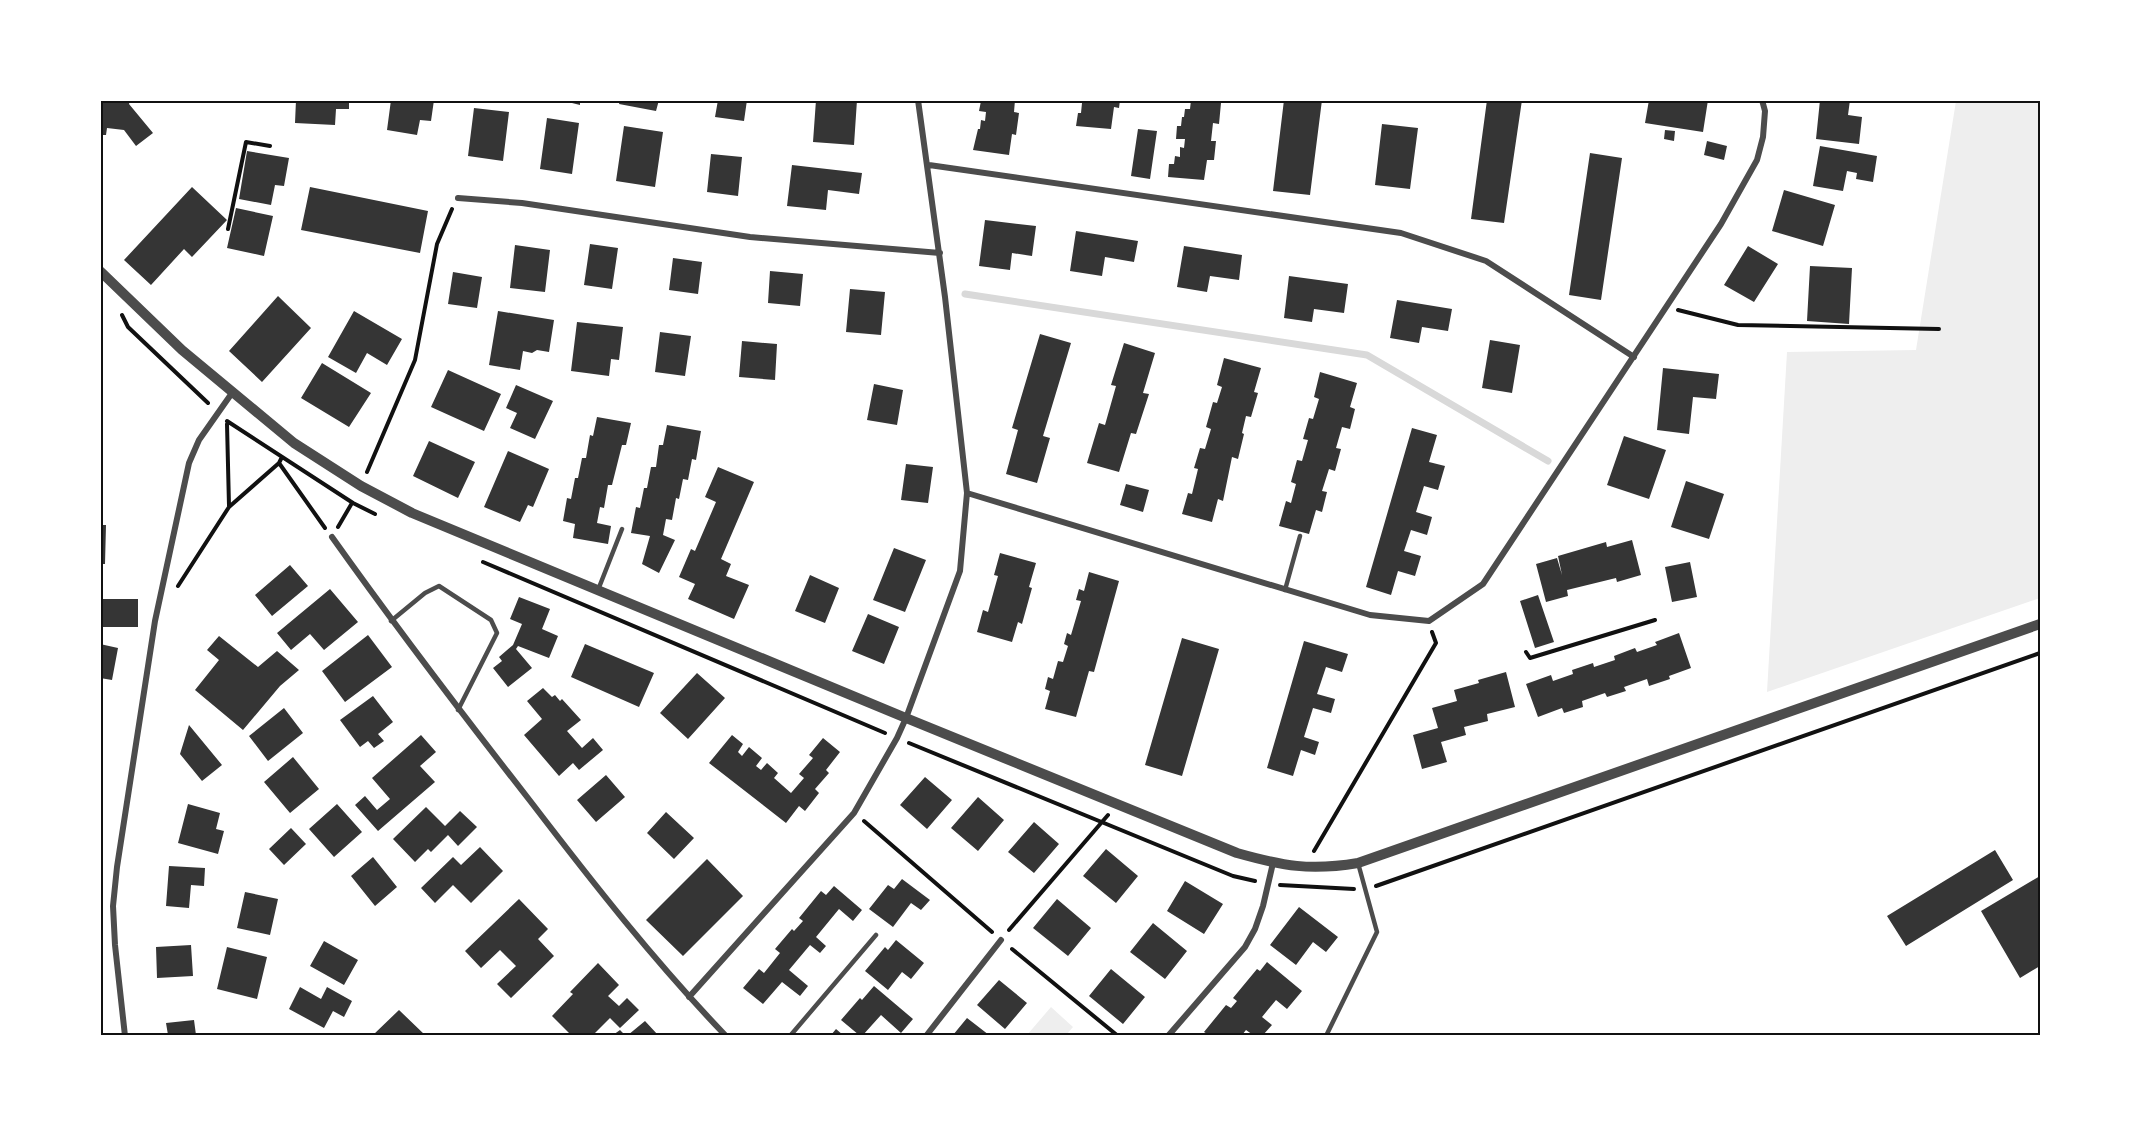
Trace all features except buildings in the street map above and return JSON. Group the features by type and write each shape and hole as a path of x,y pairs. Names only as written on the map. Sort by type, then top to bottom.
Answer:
{"street":[{"path":"689,997 854,813 906,718 960,572 967,494 940,253 918,100"},
{"path":"967,494 1370,615 1429,621 1483,584 1721,225 1754,166 1763,137 1765,111 1762,100"},
{"path":"929,165 1401,233 1485,261 1634,357"},
{"path":"458,198 522,202 750,237 940,253"},
{"path":"100,271 182,350 294,443 361,486 412,513 1237,853 1274,863 1330,868 1358,863 2040,624"},
{"path":"125,1035 113,906 155,621 189,464 199,440 232,393"},
{"path":"332,537 458,710 620,918 689,997 726,1035"},
{"path":"1168,1035 1245,947 1255,928 1274,863"},
{"path":"926,1035 1001,940"}],"lane":[{"path":"598,590 622,529"},
{"path":"1285,590 1300,536"},
{"path":"391,621 425,593 439,586 491,620 497,633 458,710"},
{"path":"1326,1035 1377,932 1358,863"},
{"path":"789,1035 876,935"}],"path":[{"path":"228,229 246,142 270,146"},
{"path":"279,464 332,537 361,486 415,360 437,244 458,198"},
{"path":"1665,307 1738,325 1939,329"},
{"path":"120,311 128,327 227,421 352,503 384,518"},
{"path":"227,421 229,507"},
{"path":"173,593 229,507 279,464 282,458"},
{"path":"482,561 897,738 1233,876 1269,884 1366,889 2040,653"},
{"path":"1526,652 1530,658 1655,620"},
{"path":"1304,867 1436,643 1429,621"},
{"path":"1001,940 1117,804"},
{"path":"854,813 1001,940 1118,1035"}],"shaded area":[{"path":"1956,101 2040,101 2040,598 1767,692 1787,352 1916,350"},
{"path":"1051,1007 1073,1027 1066,1035 1027,1035"}],"waterway":[{"path":"965,294 1367,355 1548,461"}]}
